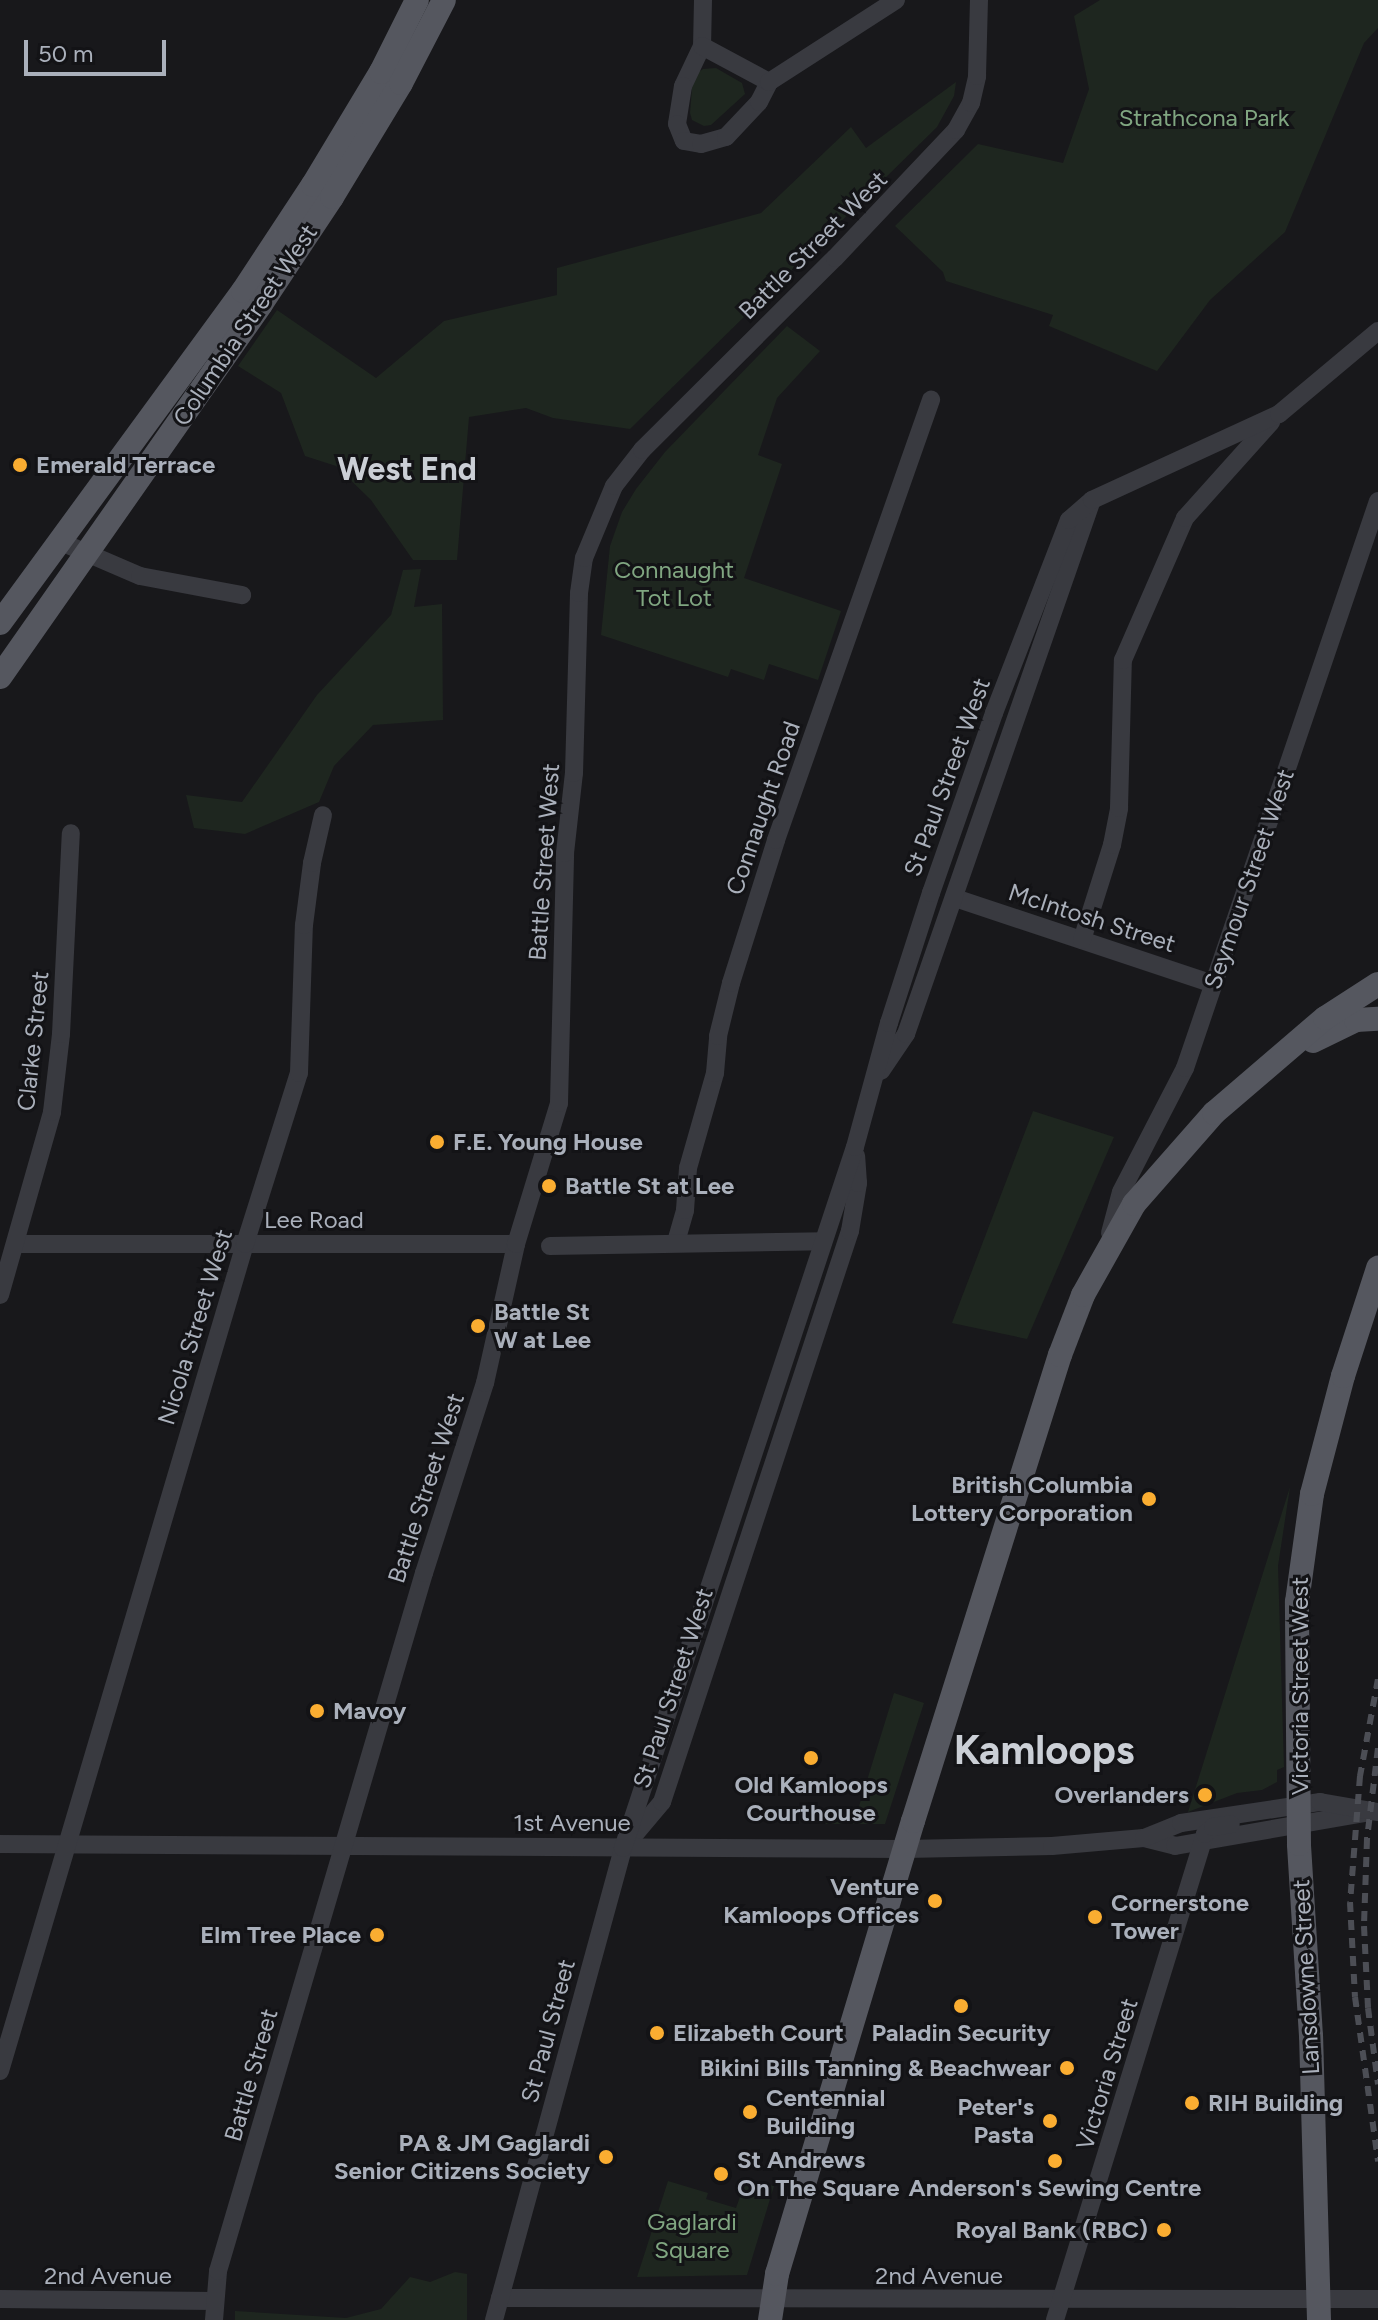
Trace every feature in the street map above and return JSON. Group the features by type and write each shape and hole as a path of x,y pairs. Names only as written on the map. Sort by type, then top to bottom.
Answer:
{"main road":[{"name":"Columbia Street West","path":"0,623 214,333 313,185 381,72 417,0"},
{"name":"Columbia Street West","path":"0,677 88,554 332,197 401,83 444,0"},
{"name":"Seymour Street West","path":"772,2310 777,2274 905,1849 1060,1355 1083,1295 1134,1204 1174,1155 1214,1113 1325,1018 1378,984"},
{"path":"1269,1065 1356,1020 1378,1019"},
{"name":"Victoria Street West","path":"1299,1816 1297,1602 1302,1548 1328,1431 1378,1268"},
{"name":"Lansdowne Street","path":"1299,1816 1311,2036 1319,2310"}],"street":[{"path":"703,0 702,46 683,86 677,124 684,141 701,144 726,137 759,102 769,82 896,0"},
{"name":"Battle Street West","path":"344,1845 485,1383 516,1244 559,1103 562,916 574,773 579,593 584,558 614,486 642,450 835,258 956,130 971,103 977,76 979,0"},
{"path":"702,46 769,82"},
{"name":"St Paul Street West","path":"623,1848 855,1147 931,893 994,713 1069,520 1092,500 1279,414 1378,331"},
{"name":"Connaught Road","path":"676,1242 685,1210 688,1168 715,1073 718,1036 731,983 776,840 931,399"},
{"path":"1082,940 1112,845 1119,808 1123,660 1185,518 1279,414"},
{"name":"St Paul Street West","path":"872,1083 906,1034 1092,500"},
{"name":"Seymour Street West","path":"1105,1252 1121,1192 1185,1068 1378,501"},
{"path":"61,542 140,576 242,595"},
{"name":"Nicola Street West","path":"0,2071 245,1244 299,1073 304,925 312,863 323,815"},
{"name":"Clarke Street","path":"0,1295 52,1112 61,1034 71,833"},
{"name":"McIntosh Street","path":"955,898 1214,984"},
{"name":"St Paul Street West","path":"623,1848 662,1802 850,1231 858,1183 855,1147"},
{"path":"550,1246 823,1241"},
{"name":"Lee Road","path":"16,1244 516,1244"},
{"path":"1299,1816 1328,1802 1376,1812"},
{"path":"1205,1842 1205,1834 1213,1827 1241,1823 1263,1813"},
{"name":"1st Avenue","path":"0,1844 905,1849 1052,1846 1144,1838 1181,1823 1263,1813 1299,1816"},
{"name":"1st Avenue","path":"1144,1838 1175,1846 1205,1842 1299,1816"},
{"name":"Victoria Street","path":"1055,2320 1205,1842"},
{"name":"Battle Street","path":"215,2310 218,2271 344,1845"},
{"name":"St Paul Street","path":"494,2320 623,1848"},
{"name":"2nd Avenue","path":"500,2298 772,2310 1060,2301 1319,2310 1378,2299"},
{"name":"2nd Avenue","path":"0,2299 215,2310"}],"green space":[{"name":"Strathcona Park","path":"1100,0 1378,0 1378,28 1364,43 1285,232 1210,300 1157,371 1049,326 1053,315 946,281 943,272 895,226 978,144 1063,163 1089,89 1074,16"},
{"path":"716,68 742,83 745,94 711,125 704,126 692,120 690,113 693,76 703,69"},
{"path":"956,82 954,96 937,127 630,429 553,418 526,408 469,417 457,560 413,560 371,500 336,466 305,456 281,393 238,366 277,310 376,378 444,321 557,295 557,268 761,213 851,127 866,148"},
{"name":"Connaught Tot Lot","path":"787,326 820,351 777,398 758,455 782,464 744,578 841,611 818,680 769,664 764,680 731,669 728,677 601,635 610,546 622,512 665,452"},
{"path":"421,569 414,607 442,604 443,720 373,725 334,766 319,802 245,834 194,828 186,795 242,802 317,695 391,615 403,570"},
{"path":"1033,1111 1114,1137 1027,1339 952,1323"},
{"path":"1290,1487 1278,1566 1284,1767 1277,1770 1277,1782 1262,1790 1237,1793 1188,1812"},
{"path":"894,1693 924,1703 885,1824 816,1824 824,1815 856,1816"},
{"name":"Gaglardi Square","path":"746,2180 774,2186 747,2275 637,2277 668,2181 708,2193 706,2199 736,2208"},
{"path":"455,2272 467,2274 467,2320 235,2320 235,2311 346,2318 381,2309 410,2277 430,2282"}],"railway":[{"path":"1378,1679 1360,1776 1350,1902 1355,1997 1378,2161"},
{"path":"1378,1748 1367,1839 1364,1926 1368,2008 1378,2084"}],"place":[{"name":"Emerald Terrace","path":"20,465"},
{"name":"F.E. Young House","path":"437,1142"},
{"name":"Battle St at Lee","path":"549,1186"},
{"name":"Battle St W at Lee","path":"478,1326"},
{"name":"British Columbia Lottery Corporation","path":"1149,1499"},
{"name":"Mavoy","path":"317,1711"},
{"name":"Old Kamloops Courthouse","path":"811,1758"},
{"name":"Overlanders","path":"1205,1795"},
{"name":"Venture Kamloops Offices","path":"935,1901"},
{"name":"Cornerstone Tower","path":"1095,1917"},
{"name":"Elm Tree Place","path":"377,1935"},
{"name":"Paladin Security","path":"961,2006"},
{"name":"Elizabeth Court","path":"657,2033"},
{"name":"Bikini Bills Tanning & Beachwear","path":"1067,2068"},
{"name":"RIH Building","path":"1192,2103"},
{"name":"Centennial Building","path":"750,2112"},
{"name":"Peter's Pasta","path":"1050,2121"},
{"name":"PA & JM Gaglardi Senior Citizens Society","path":"606,2157"},
{"name":"Anderson's Sewing Centre","path":"1055,2161"},
{"name":"St Andrews On The Square","path":"721,2174"},
{"name":"Royal Bank (RBC)","path":"1164,2230"}],"district":[{"name":"West End","path":"407,469"},
{"name":"Kamloops","path":"1044,1750"}]}
